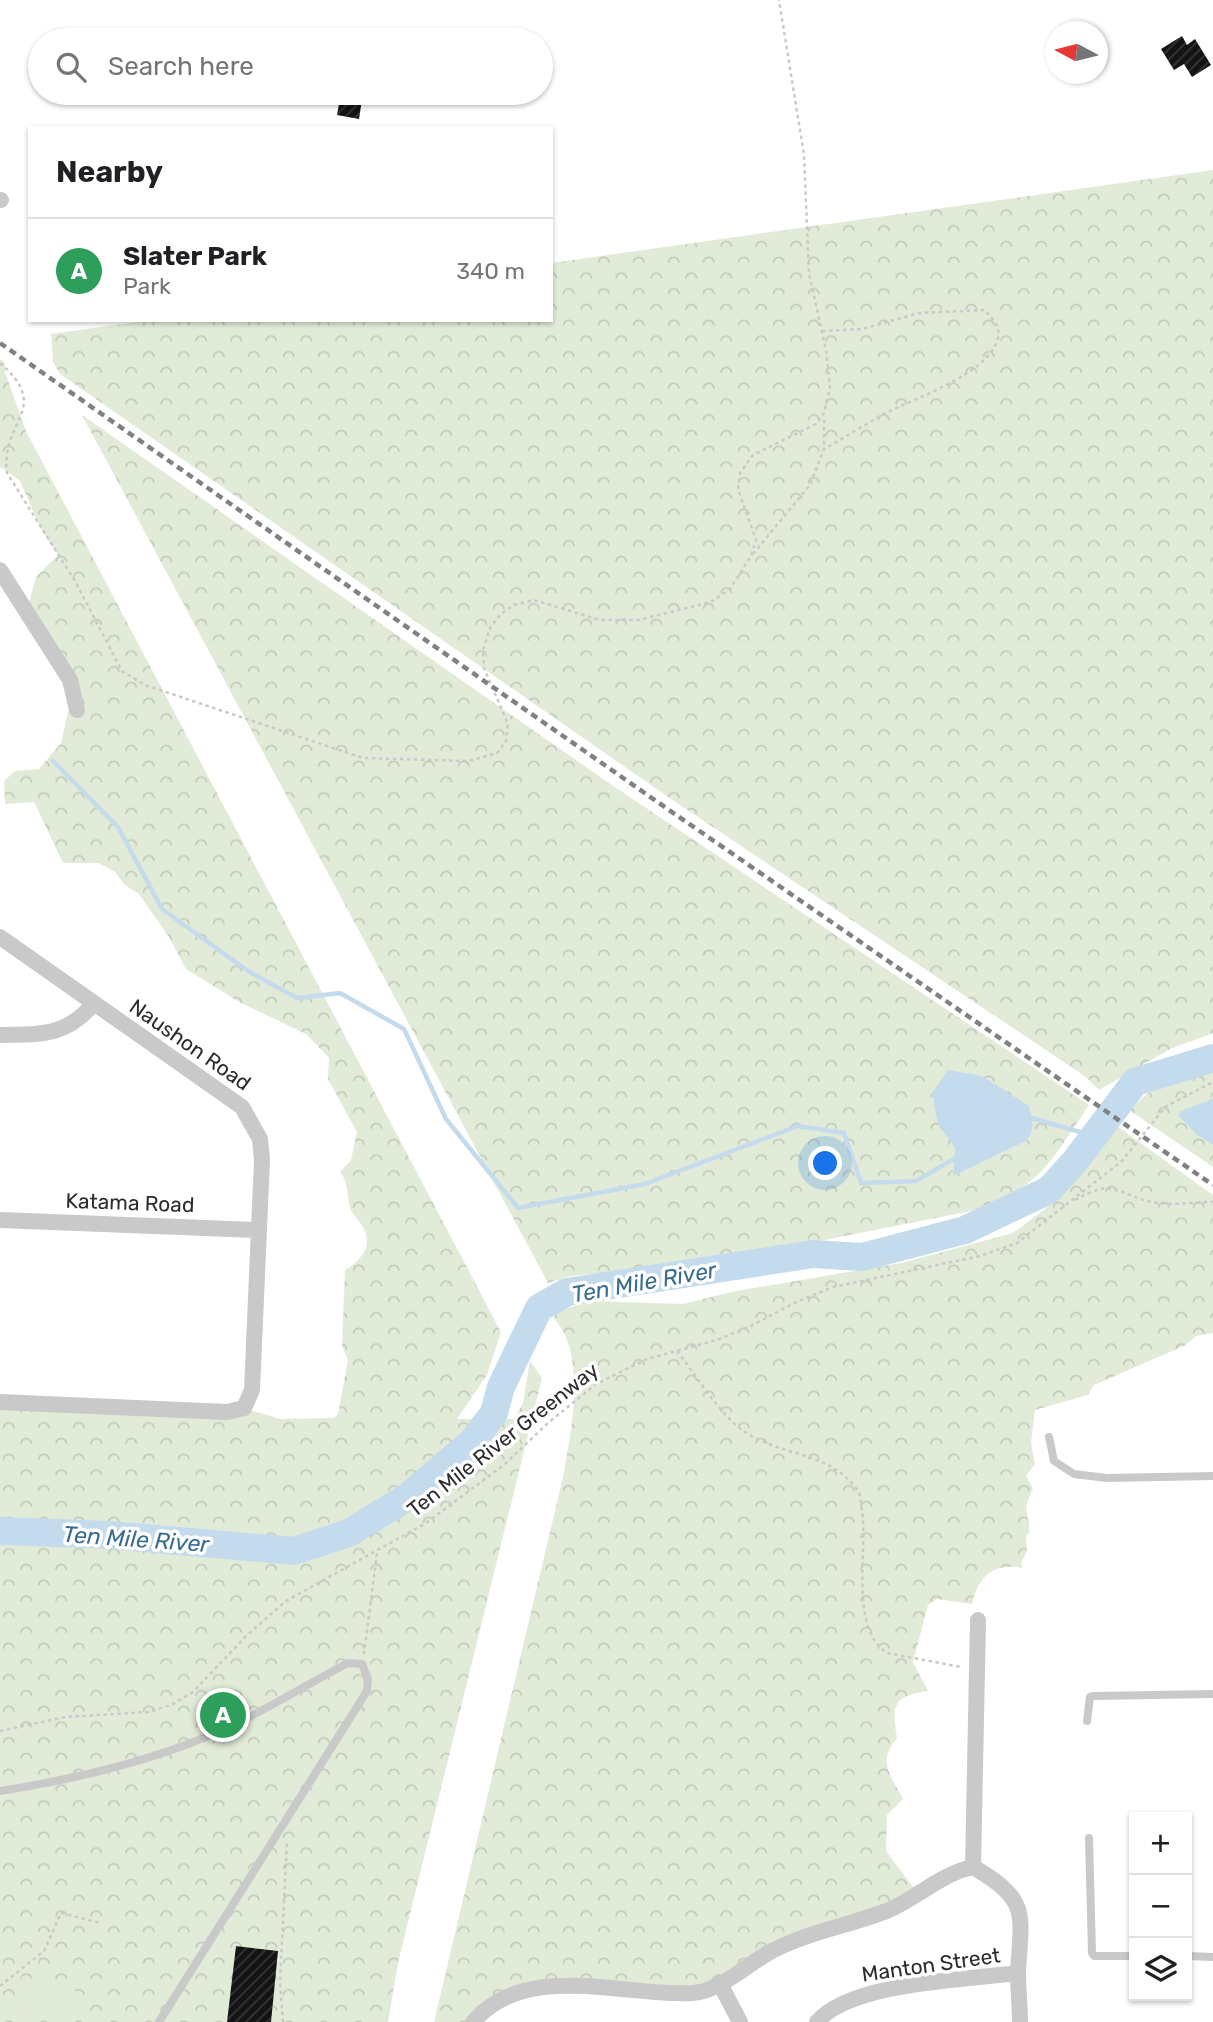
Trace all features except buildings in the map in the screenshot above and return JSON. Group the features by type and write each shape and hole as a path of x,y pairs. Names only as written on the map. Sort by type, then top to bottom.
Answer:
{"street":[{"path":"0,570 70,680 76,710"},
{"name":"Naushon Road","path":"0,937 242,1107 260,1139 262,1160 251,1390 244,1408 227,1412 0,1402"},
{"path":"0,1035 58,1030 78,1022 94,1003"},
{"name":"Katama Road","path":"0,1220 257,1230"},
{"path":"974,1867 978,1620"},
{"path":"473,2022 505,1999 558,1986 695,1993 803,1937 887,1911 918,1896 953,1871 974,1867 991,1877 1016,1903 1023,1935 1018,1973 1020,2022"},
{"name":"Manton Street","path":"817,2022 828,2009 869,1993 1018,1973"},
{"path":"719,1982 740,2022"}],"lane":[{"path":"1049,1437 1054,1461 1074,1474 1107,1478 1213,1476"},
{"path":"0,1791 70,1780 154,1756 204,1738 348,1663 362,1664 368,1679 367,1692 159,2022"},
{"path":"1087,1721 1086,1709 1090,1698 1094,1696 1213,1694"},
{"path":"1089,1838 1092,1953 1094,1956 1129,1956"},
{"path":"1192,1956 1213,1956"}],"path":[{"path":"0,456 7,473 75,581 122,671 145,685 363,758 470,761 497,753 506,741 508,724 484,668 483,650 490,628 500,614 514,605 534,600 600,620 638,620 711,602 730,589 751,556 810,485 824,449 824,413 830,388 822,331 809,274 804,155 779,0"},
{"path":"822,331 862,329 919,313 968,309 985,310 998,327 998,338 985,360 948,383 884,414 824,449"},
{"path":"0,363 15,376 21,387 20,406 8,427"},
{"path":"751,556 756,540 738,489 740,473 753,455 816,424 824,413"},
{"name":"Ten Mile River Greenway","path":"0,1731 89,1714 148,1712 171,1704 193,1692 245,1637 286,1601 426,1522 505,1464 548,1423 596,1384 647,1359 751,1326 794,1303 833,1287 1002,1249 1029,1236 1122,1161 1165,1107 1213,1082"},
{"path":"1072,1202 1097,1188 1113,1188 1154,1203 1213,1202"},
{"path":"677,1351 737,1426 768,1445 816,1458 842,1474 859,1493 864,1525 863,1589 868,1632 876,1647 887,1653 978,1670"},
{"path":"362,1664 377,1551"},
{"path":"284,2022 279,1982 288,1817"},
{"path":"0,1986 44,1951 61,1913 100,1923"}],"green space":[{"path":"1213,170 1213,1033 1170,1049 1099,1090 1086,1077 671,799 60,374 53,362 51,334 137,322 553,322 553,263"},
{"path":"0,359 5,363 5,372 26,431 501,1332 487,1375 457,1419 514,1419 523,1403 530,1361 542,1378 398,1963 388,2022 0,2022 0,1402 250,1410 281,1419 334,1418 338,1414 348,1360 342,1346 345,1270 365,1251 367,1238 351,1210 345,1181 340,1172 351,1160 357,1132 328,1079 329,1058 306,1034 241,1003 186,969 169,937 139,894 125,885 115,872 98,863 63,863 34,802 5,804 4,781 15,771 39,769 61,743 68,712 80,698 29,603 36,577 58,555 41,529 20,481 1,467 0,469"},
{"path":"82,415 606,781 1089,1105 1056,1153 1035,1177 1022,1188 986,1208 702,1264 571,1276 548,1283","holes":["1024,1142 953,1175 955,1148"]},
{"path":"1213,1065 1213,1099 1197,1135 1213,1145 1213,1167 1129,1110 1148,1093"},
{"path":"1117,1126 1213,1195 1213,1333 1196,1336 1184,1346 1094,1385 1088,1395 1035,1410 1031,1443 1035,1464 1026,1476 1033,1488 1026,1506 1030,1532 1026,1536 1027,1551 1021,1563 1023,1568 1003,1567 988,1574 978,1586 972,1604 937,1599 928,1605 913,1662 928,1691 908,1696 898,1704 895,1710 897,1738 891,1746 887,1761 890,1775 903,1799 887,1815 886,1851 916,1891 803,1936 718,1987 534,1987 480,2022 434,2022 563,1477 573,1416 574,1372 564,1333 553,1317 559,1311 589,1301 683,1304 731,1292 901,1263 1013,1233 1045,1209 1081,1174"},
{"path":"22,1976 83,1993 75,2022 51,2022 12,2011"}],"water":[{"path":"948,1070 982,1076 1029,1106 1032,1126 1031,1134 1024,1142 953,1176 955,1148 938,1124 932,1093"},
{"path":"1213,1099 1213,1145 1197,1135 1178,1115 1181,1111"}],"waterway":[{"path":"53,761 118,827 162,909 248,971 297,998 340,993 404,1029 446,1119 518,1208 645,1184 798,1126 844,1133 861,1183 916,1181 959,1156"},
{"name":"Ten Mile River","path":"0,1531 110,1535 294,1551 349,1533 406,1498 471,1443 494,1413 501,1387 539,1308 567,1292 813,1254 862,1257 965,1230 1049,1190 1076,1160 1135,1082 1213,1058"},
{"path":"1028,1117 1094,1136"}],"railway":[{"path":"0,343 669,810 1213,1185"}],"place":[{"name":"Slater Park","path":"223,1715"}]}
